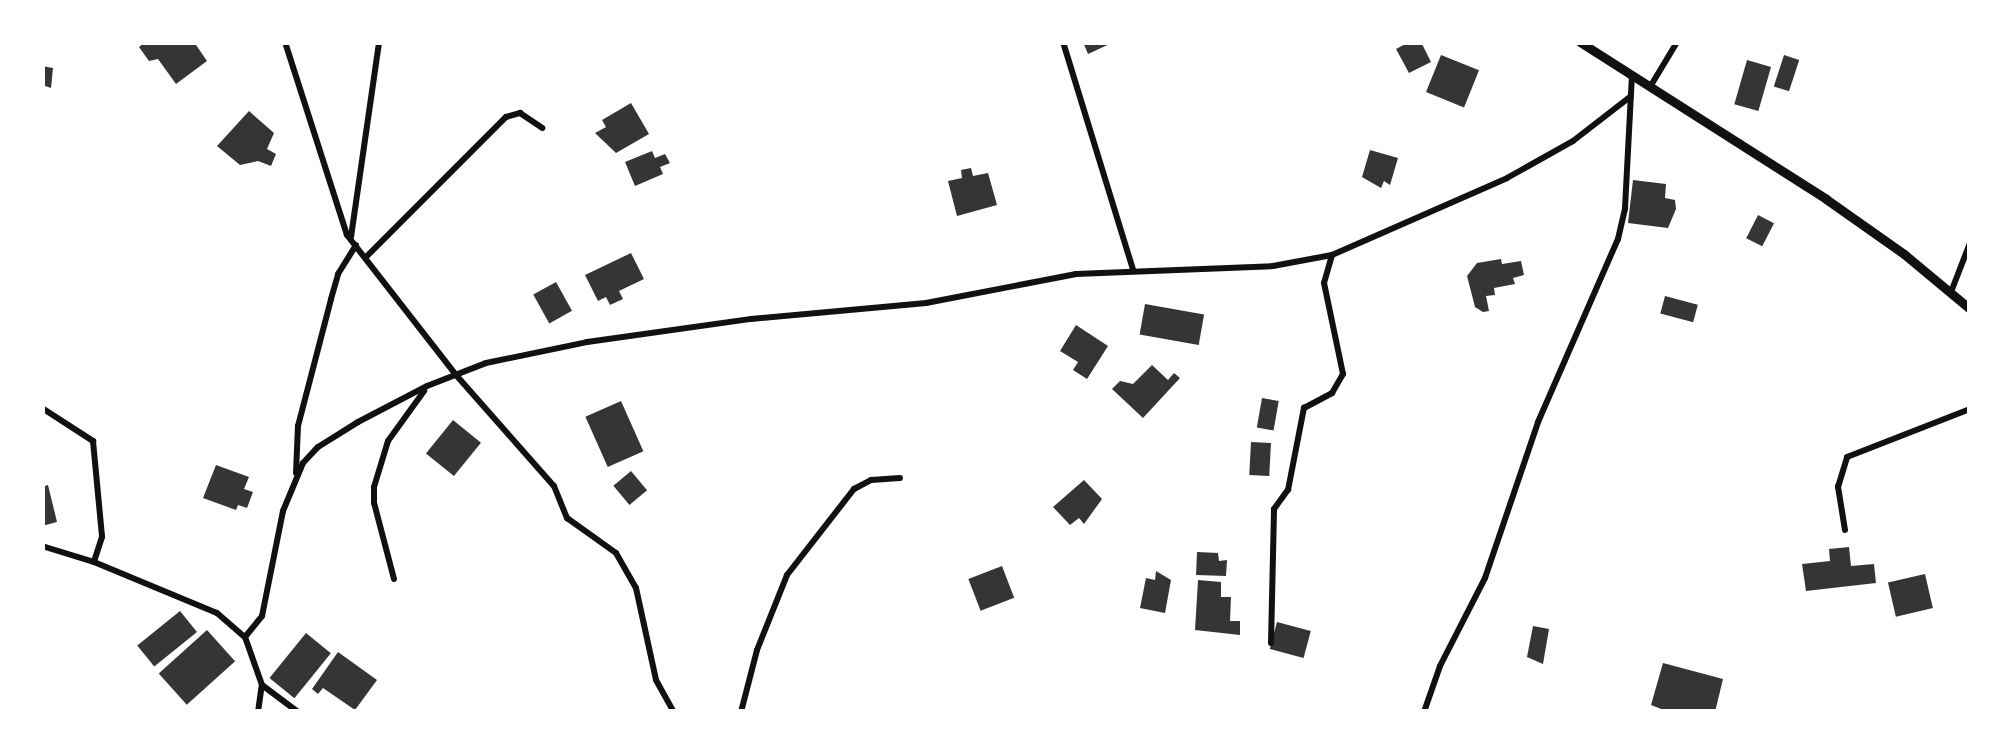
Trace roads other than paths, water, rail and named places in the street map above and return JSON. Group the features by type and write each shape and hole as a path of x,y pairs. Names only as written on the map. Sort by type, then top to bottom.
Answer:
{"main road":[{"path":"1580,42 1826,199 1970,309"}],"street":[{"path":"285,42 353,242 456,375 554,486 567,518 616,552 641,604 656,680 674,712"},
{"path":"245,638 262,616 284,510 296,476 298,426 338,274 353,242 379,42"},
{"path":"1063,42 1132,270"},
{"path":"1650,88 1677,42"},
{"path":"1424,712 1440,666 1485,578 1545,404 1618,238 1625,208 1632,76"},
{"path":"296,476 318,447 428,386 486,363 587,342 751,320 876,311 1076,274 1273,266 1332,255 1507,178 1574,142 1631,96"},
{"path":"366,257 506,117 520,114 542,128"},
{"path":"1950,294 1970,244"},
{"path":"1271,643 1274,509 1288,490 1304,408 1332,394 1344,374 1324,283 1332,255"},
{"path":"394,579 374,503 374,486 388,441 428,386"},
{"path":"42,408 94,441 102,537 94,562"},
{"path":"1845,530 1838,487 1847,457 1970,409"},
{"path":"741,712 757,650 787,575 854,489 871,480 900,478"},
{"path":"42,546 94,562 216,614 245,638 262,686 258,712"},
{"path":"262,686 298,712"}]}
